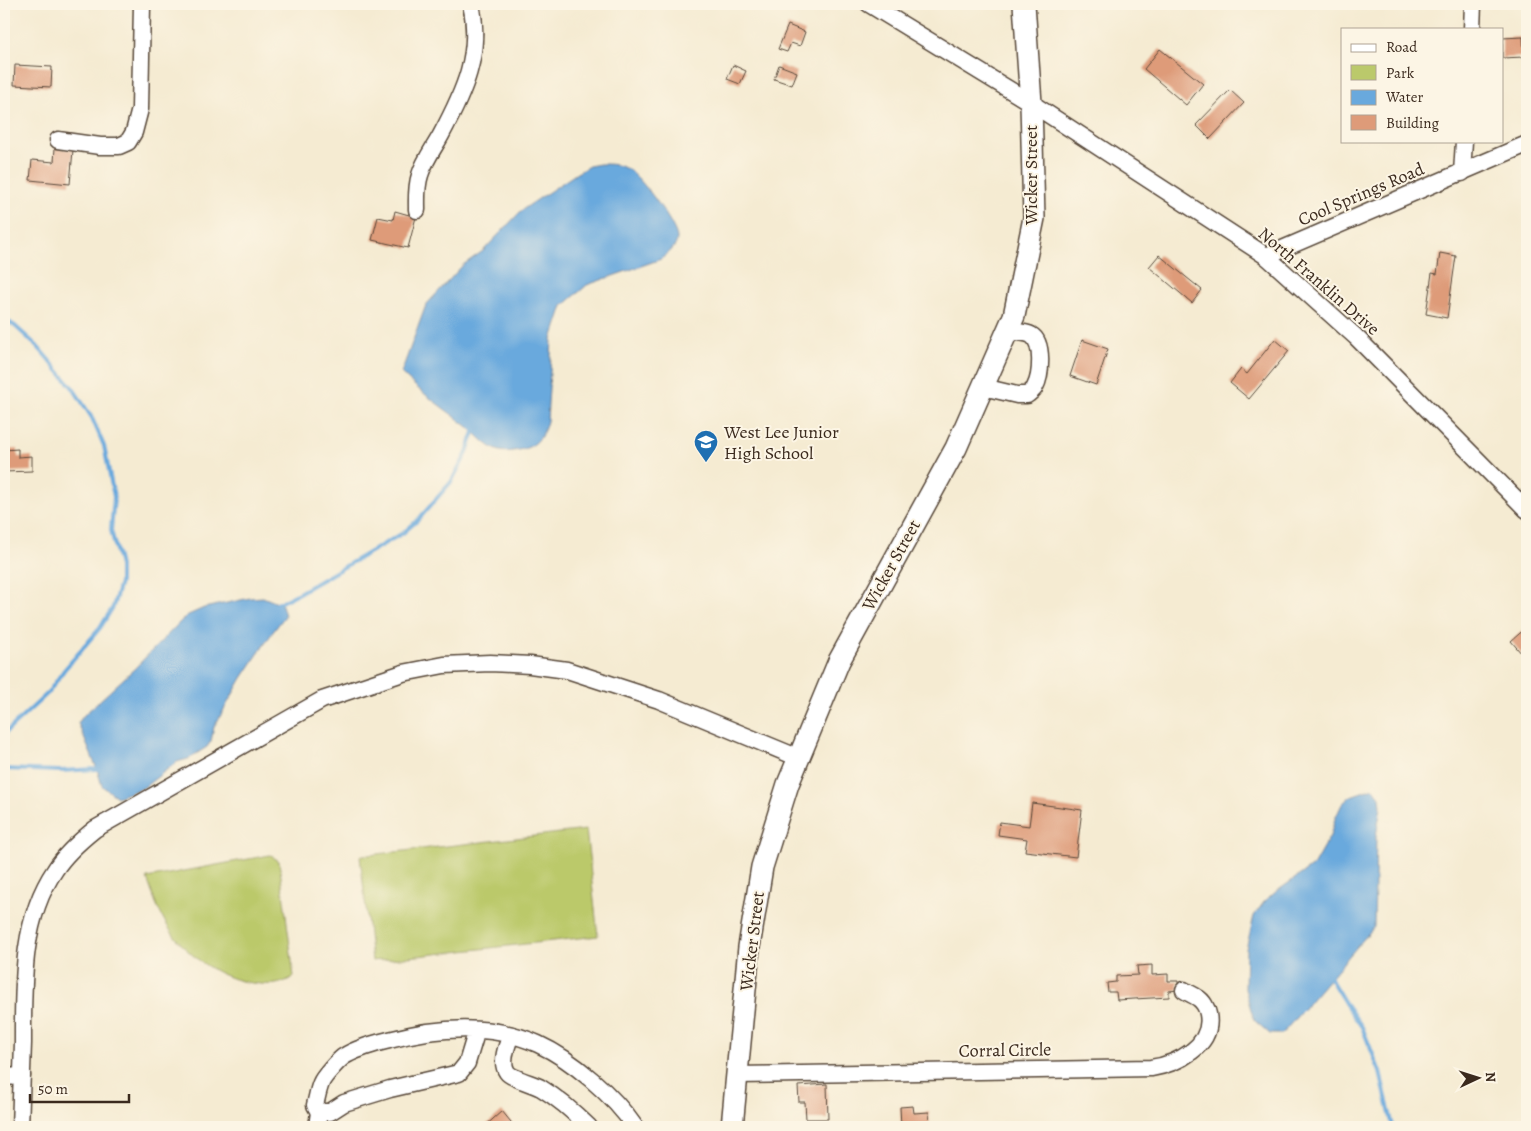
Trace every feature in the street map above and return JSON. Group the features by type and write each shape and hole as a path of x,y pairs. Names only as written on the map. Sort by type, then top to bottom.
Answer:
{"main road":[{"name":"Wicker Street","path":"732,1127 749,947 762,867 788,784 839,661 956,448 1014,316 1034,218 1031,103 1024,4"}],"street":[{"path":"58,140 100,146 118,146 128,142 134,132 140,109 142,4"},
{"path":"417,210 417,187 420,174 445,127 472,66 475,39 471,4"},
{"name":"North Franklin Drive","path":"869,4 1031,103 1266,256 1356,337 1527,510"},
{"path":"1472,28 1473,4"},
{"path":"1462,173 1464,142"},
{"name":"Cool Springs Road","path":"1266,256 1527,144"},
{"path":"983,387 1018,395 1026,395 1035,388 1040,362 1039,347 1036,340 1031,334 1008,331"},
{"path":"20,1127 23,990 31,924 39,900 54,870 73,847 95,829 322,700 403,673 436,667 490,663 530,665 567,670 642,694 799,758"},
{"name":"Corral Circle","path":"737,1075 1151,1068 1164,1066 1177,1062 1188,1054 1206,1035 1209,1022 1207,1009 1199,998 1184,990"},
{"path":"477,1030 467,1063 460,1073 390,1089 344,1103 318,1119 315,1105 321,1081 342,1058 368,1046 411,1034 453,1029 477,1030 511,1035 539,1044 567,1061 603,1089 625,1112 635,1127"},
{"path":"511,1035 506,1046 504,1067 508,1074 541,1088 590,1127"},
{"path":"4,1076 22,1076"}],"green space":[{"path":"586,830 598,936 372,961 360,856"},
{"path":"270,855 279,861 294,977 280,983 261,984 223,975 201,962 181,944 165,921 147,878"}],"water":[{"path":"600,164 624,167 640,180 671,223 677,242 672,250 661,259 587,285 563,306 552,339 545,428 536,443 531,446 509,452 499,451 485,442 401,373 426,305 463,265 483,251 522,210 577,173 589,166"},
{"path":"263,597 282,605 285,616 242,678 214,727 211,741 207,747 188,759 177,762 143,788 117,797 102,786 78,723 84,715 134,669 186,616 204,608"},
{"path":"1373,788 1380,797 1381,807 1376,836 1374,927 1282,1034 1270,1034 1254,1020 1245,989 1246,949 1254,916 1264,902 1313,866 1330,836 1342,804 1351,796"}],"building":[{"path":"788,25 805,32 800,46 791,43 787,52 778,49"},
{"path":"1523,37 1524,57 1504,58 1504,38"},
{"path":"1160,49 1203,84 1186,105 1144,69"},
{"path":"15,65 52,67 51,87 14,85"},
{"path":"733,65 746,71 740,84 727,79"},
{"path":"779,65 797,72 792,85 774,79"},
{"path":"1230,90 1244,103 1210,139 1196,125"},
{"path":"55,148 73,150 70,184 30,180 32,160 54,162"},
{"path":"395,211 416,217 408,248 372,240 378,217 393,220"},
{"path":"1440,253 1456,256 1447,318 1426,314 1432,273 1437,274"},
{"path":"1159,255 1202,290 1192,303 1149,267"},
{"path":"1275,339 1289,351 1249,399 1230,383 1241,369 1247,374"},
{"path":"1082,340 1108,349 1096,385 1070,376"},
{"path":"18,449 18,457 32,456 32,471 4,472 4,450"},
{"path":"1527,627 1527,660 1511,641"},
{"path":"1032,803 1082,810 1076,857 1025,851 1027,839 998,835 1000,822 1029,826"},
{"path":"1152,965 1152,975 1168,974 1168,981 1178,981 1178,990 1169,991 1169,997 1117,1000 1116,992 1108,992 1107,983 1116,982 1116,976 1138,975 1137,966"},
{"path":"827,1084 828,1119 806,1119 805,1102 799,1102 798,1086"},
{"path":"913,1106 914,1113 929,1112 930,1127 901,1127 900,1107"},
{"path":"502,1111 515,1127 484,1127"}],"waterway":[{"path":"4,319 15,326 37,346 73,388 92,418 104,446 114,497 111,530 120,566 120,583 113,607 100,628 64,670 48,693 4,734"},
{"path":"275,605 403,533 418,520 451,482 466,455 474,432 477,429"},
{"path":"4,769 60,771 97,769 99,767"},
{"path":"1328,975 1362,1027 1380,1072 1393,1127"}],"place":[{"name":"West Lee Junior High School","path":"706,463"}]}
